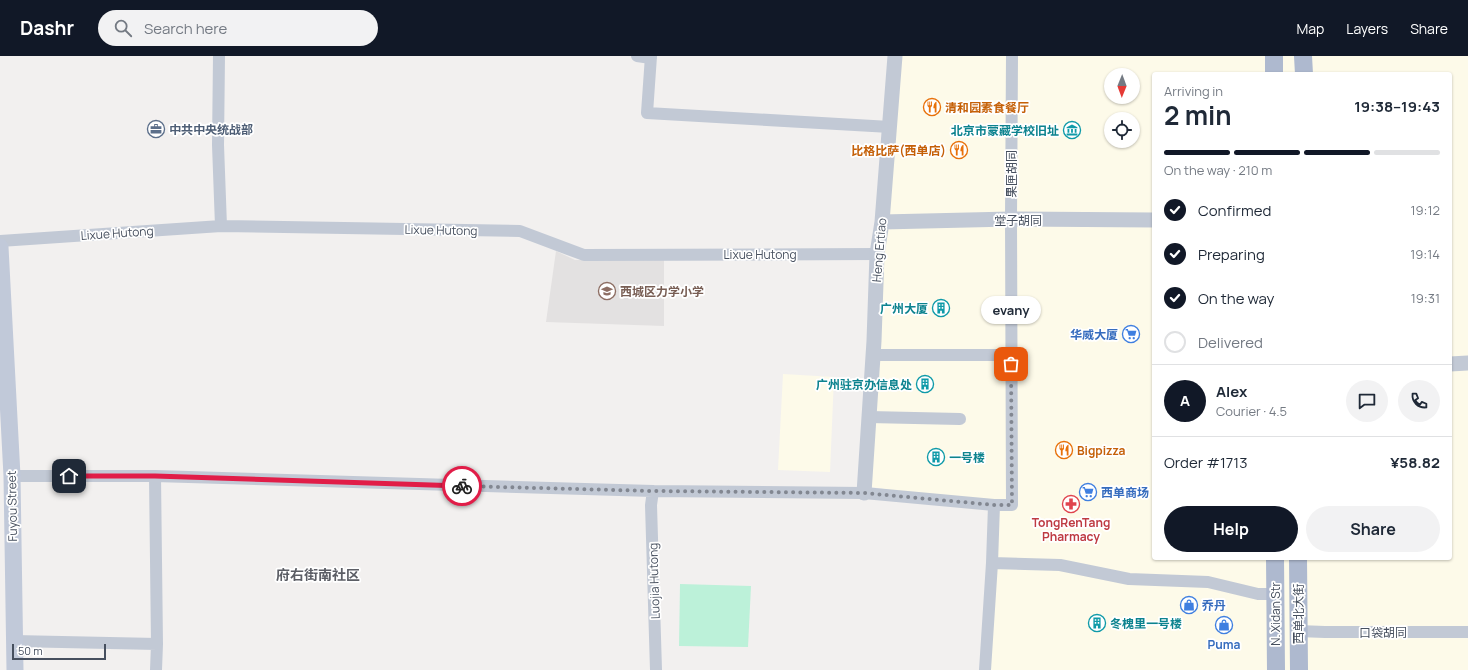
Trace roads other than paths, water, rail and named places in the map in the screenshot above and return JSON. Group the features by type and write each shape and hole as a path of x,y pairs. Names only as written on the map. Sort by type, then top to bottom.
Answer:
{"main road":[{"path":"1274,56 1274,72"},
{"path":"1303,56 1304,72"},
{"name":"Fuyou Street","path":"0,247 12,476 14,670"},
{"name":"N. Xidan Str","path":"1275,560 1276,670"},
{"name":"西单北大街","path":"1298,560 1299,670"}],"street":[{"path":"219,56 218,145 221,226"},
{"path":"637,56 651,57 648,114 890,127"},
{"name":"Heng Ertiao","path":"864,493 873,355 877,254 882,222 895,56"},
{"name":"果匣胡同","path":"994,505 1012,505 1012,56"},
{"name":"堂子胡同","path":"882,222 1011,219 1152,220"},
{"name":"Lixue Hutong","path":"0,240 221,226 520,231 584,255 877,254"},
{"path":"873,355 1008,355"},
{"path":"1452,364 1468,363"},
{"path":"869,417 960,419"},
{"path":"12,476 155,476 653,491 864,493 994,505 985,670"},
{"path":"155,476 156,670"},
{"name":"Luojia Hutong","path":"653,491 651,505 656,670"},
{"path":"992,563 1060,566 1129,579 1208,582 1258,594 1275,594"},
{"name":"口袋胡同","path":"1298,631 1468,632"},
{"path":"14,641 157,644"}],"place":[{"name":"清和园素食餐厅","path":"932,107"},
{"name":"中共中央统战部","path":"156,129"},
{"name":"北京市蒙藏学校旧址","path":"1072,130"},
{"name":"比格比萨(西单店)","path":"959,150"},
{"name":"西城区力学小学","path":"607,291"},
{"name":"广州大厦","path":"941,308"},
{"name":"华威大厦","path":"1131,334"},
{"name":"evany","path":"1011,364"},
{"name":"广州驻京办信息处","path":"925,384"},
{"name":"Bigpizza","path":"1064,450"},
{"name":"一号楼","path":"936,457"},
{"name":"西单商场","path":"1088,492"},
{"name":"TongRenTang Pharmacy","path":"1071,504"},
{"name":"乔丹","path":"1189,605"},
{"name":"冬槐里一号楼","path":"1097,623"},
{"name":"Puma","path":"1224,625"}],"district":[{"name":"府右街南社区","path":"318,574"}]}
